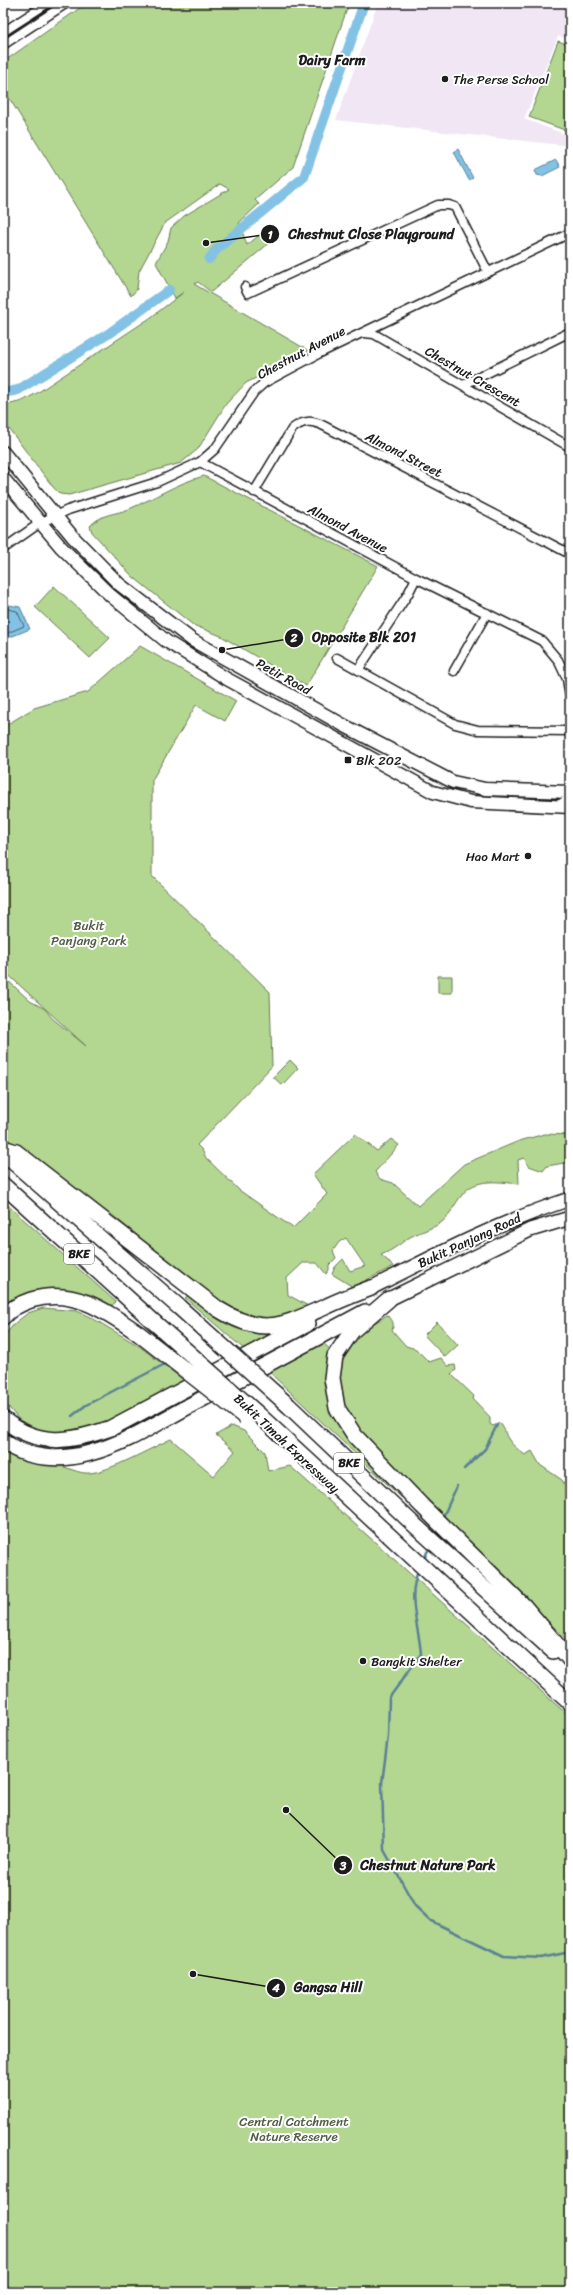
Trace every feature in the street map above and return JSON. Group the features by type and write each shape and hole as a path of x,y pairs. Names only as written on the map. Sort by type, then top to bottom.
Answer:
{"highway":[{"path":"3,1148 16,1152 231,1317 244,1323 262,1326 296,1325"},
{"name":"Bukit Timah Expressway","path":"3,1153 179,1307 289,1406 513,1617 570,1666"},
{"name":"Bukit Timah Expressway","path":"3,1185 155,1323 252,1416 282,1438 570,1703"},
{"path":"3,1419 14,1429 33,1438 51,1440 84,1437 111,1428 296,1325 371,1288"},
{"path":"3,1317 24,1302 43,1296 71,1297 104,1309 252,1416"},
{"path":"3,1442 28,1454 44,1458 67,1458 91,1453 115,1444 154,1425 306,1342 389,1299"},
{"path":"389,1299 352,1331 335,1356 332,1378 337,1408 354,1436 422,1506 524,1606 570,1660"}],"main road":[{"name":"Petir Road","path":"3,452 56,516 119,584 176,629 345,726 453,782 485,789 570,792"},
{"path":"3,478 61,548 110,595 166,641 339,742 433,792 471,802 570,807"},
{"path":"339,742 333,735 334,729 345,726"},
{"name":"Bukit Panjang Road","path":"371,1288 454,1246 522,1215 570,1199"},
{"name":"Bukit Panjang Road","path":"389,1299 523,1233 570,1218"}],"street":[{"path":"3,32 48,3"},
{"path":"3,45 67,3"},
{"path":"245,288 248,293 438,206 449,204 455,207 488,272"},
{"name":"Chestnut Avenue","path":"3,549 40,523 68,510 157,482 200,462 215,449 254,392 264,383 363,333 570,233"},
{"path":"465,384 570,332"},
{"name":"Chestnut Crescent","path":"363,333 374,334 465,384 570,447"},
{"name":"Almond Street","path":"254,492 292,428 299,423 309,421 324,426 570,554"},
{"name":"Almond Avenue","path":"200,462 416,578 542,641 558,660 567,679 570,698"},
{"path":"358,670 364,665 408,594 416,578"},
{"path":"454,670 487,613"},
{"path":"337,658 455,724 478,730 570,731"},
{"path":"555,806 570,798"}],"shaded area":[{"name":"The Perse School","path":"378,3 570,3 570,39 558,36 524,119 570,136 570,146 336,120"}],"green space":[{"path":"87,3 349,3 293,167 255,200 259,204 239,223 247,245 267,229 274,239 211,292 198,282 194,284 309,351 246,383 226,404 198,449 181,463 69,495 60,494 53,487 3,421 3,406 22,401 37,393 150,318 184,292 175,298 156,263 168,241 171,228 184,216 229,189 220,184 165,223 139,271 137,289 131,296 3,88 3,68 6,60"},
{"path":"558,41 570,45 570,132 529,117"},
{"path":"204,476 378,566 306,686 221,636 193,625 132,576 92,532 90,526 99,519 139,505 175,487"},
{"path":"54,586 110,638 90,658 35,607"},
{"name":"Bukit Panjang Park","path":"140,646 236,701 225,721 196,705 152,780 152,876 270,992 272,1066 197,1145 202,1150 206,1158 239,1190 293,1228 327,1194 313,1174 355,1134 377,1151 391,1139 399,1145 375,1172 380,1179 393,1183 418,1206 464,1164 519,1141 545,1134 570,1135 570,1162 547,1166 543,1171 529,1166 524,1158 518,1160 519,1184 488,1182 474,1185 467,1189 442,1222 411,1237 392,1250 381,1255 394,1266 353,1287 332,1274 335,1267 343,1259 350,1271 365,1266 346,1238 339,1242 333,1251 336,1258 329,1265 329,1270 326,1274 317,1263 303,1263 287,1278 288,1295 312,1308 277,1321 238,1315 218,1301 111,1214 104,1212 28,1156 3,1135 3,976 30,1001 45,1009 52,1018 86,1046 3,970 3,727 34,708 88,692"},
{"path":"438,976 452,976 452,993 438,993"},
{"path":"290,1060 298,1068 282,1085 273,1077"},
{"path":"3,1201 116,1302 111,1306 84,1294 70,1291 43,1290 30,1293 3,1306"},
{"path":"189,1295 269,1331 272,1336 245,1350 185,1298"},
{"path":"43,1308 77,1311 92,1318 139,1346 186,1382 117,1419 67,1434 34,1430 19,1420 3,1400 3,1337 15,1323 28,1313"},
{"path":"387,1315 392,1321 392,1330 406,1346 416,1349 429,1362 441,1358 448,1366 455,1365 456,1370 451,1374 474,1396 473,1399 490,1417 490,1424 493,1426 500,1423 504,1428 507,1438 512,1444 525,1455 532,1451 540,1465 562,1480 570,1493 570,1643 365,1439 345,1411 339,1379 341,1363 362,1331"},
{"path":"437,1322 458,1345 445,1357 424,1335"},
{"path":"322,1342 333,1352 327,1387 405,1495 402,1498 268,1371"},
{"name":"Central Catchment Nature Reserve","path":"232,1426 244,1431 265,1452 268,1471 290,1466 570,1717 570,2292 3,2292 3,1452 16,1459 30,1463 59,1466 89,1473 107,1469 171,1439 214,1476 235,1451 216,1435"}],"water":[{"path":"458,149 473,178 469,180 454,152"},
{"path":"556,160 560,167 542,176 537,175 535,170"},
{"path":"4,604 20,607 30,629 3,640"}],"waterway":[{"path":"209,259 217,249 304,177 364,3"},
{"path":"3,393 18,390 108,334 169,290"},
{"path":"72,1416 86,1405 165,1364"},
{"path":"464,1469 485,1449 497,1425"},
{"path":"442,1519 457,1486"},
{"path":"423,1561 430,1546"},
{"path":"419,1569 415,1580 413,1601 421,1654 389,1698 388,1736 382,1783 384,1850 415,1906 431,1921 504,1956 541,1958 570,1952"}],"place":[{"name":"The Perse School","path":"445,79"},
{"name":"Chestnut Close Playground","path":"206,243"},
{"name":"Opposite Blk 201","path":"222,650"},
{"name":"Blk 202","path":"348,760"},
{"name":"Hao Mart","path":"528,856"},
{"name":"Bangkit Shelter","path":"363,1661"},
{"name":"Chestnut Nature Park","path":"286,1810"},
{"name":"Gangsa Hill","path":"193,1974"}],"district":[{"name":"Dairy Farm","path":"332,60"}]}
